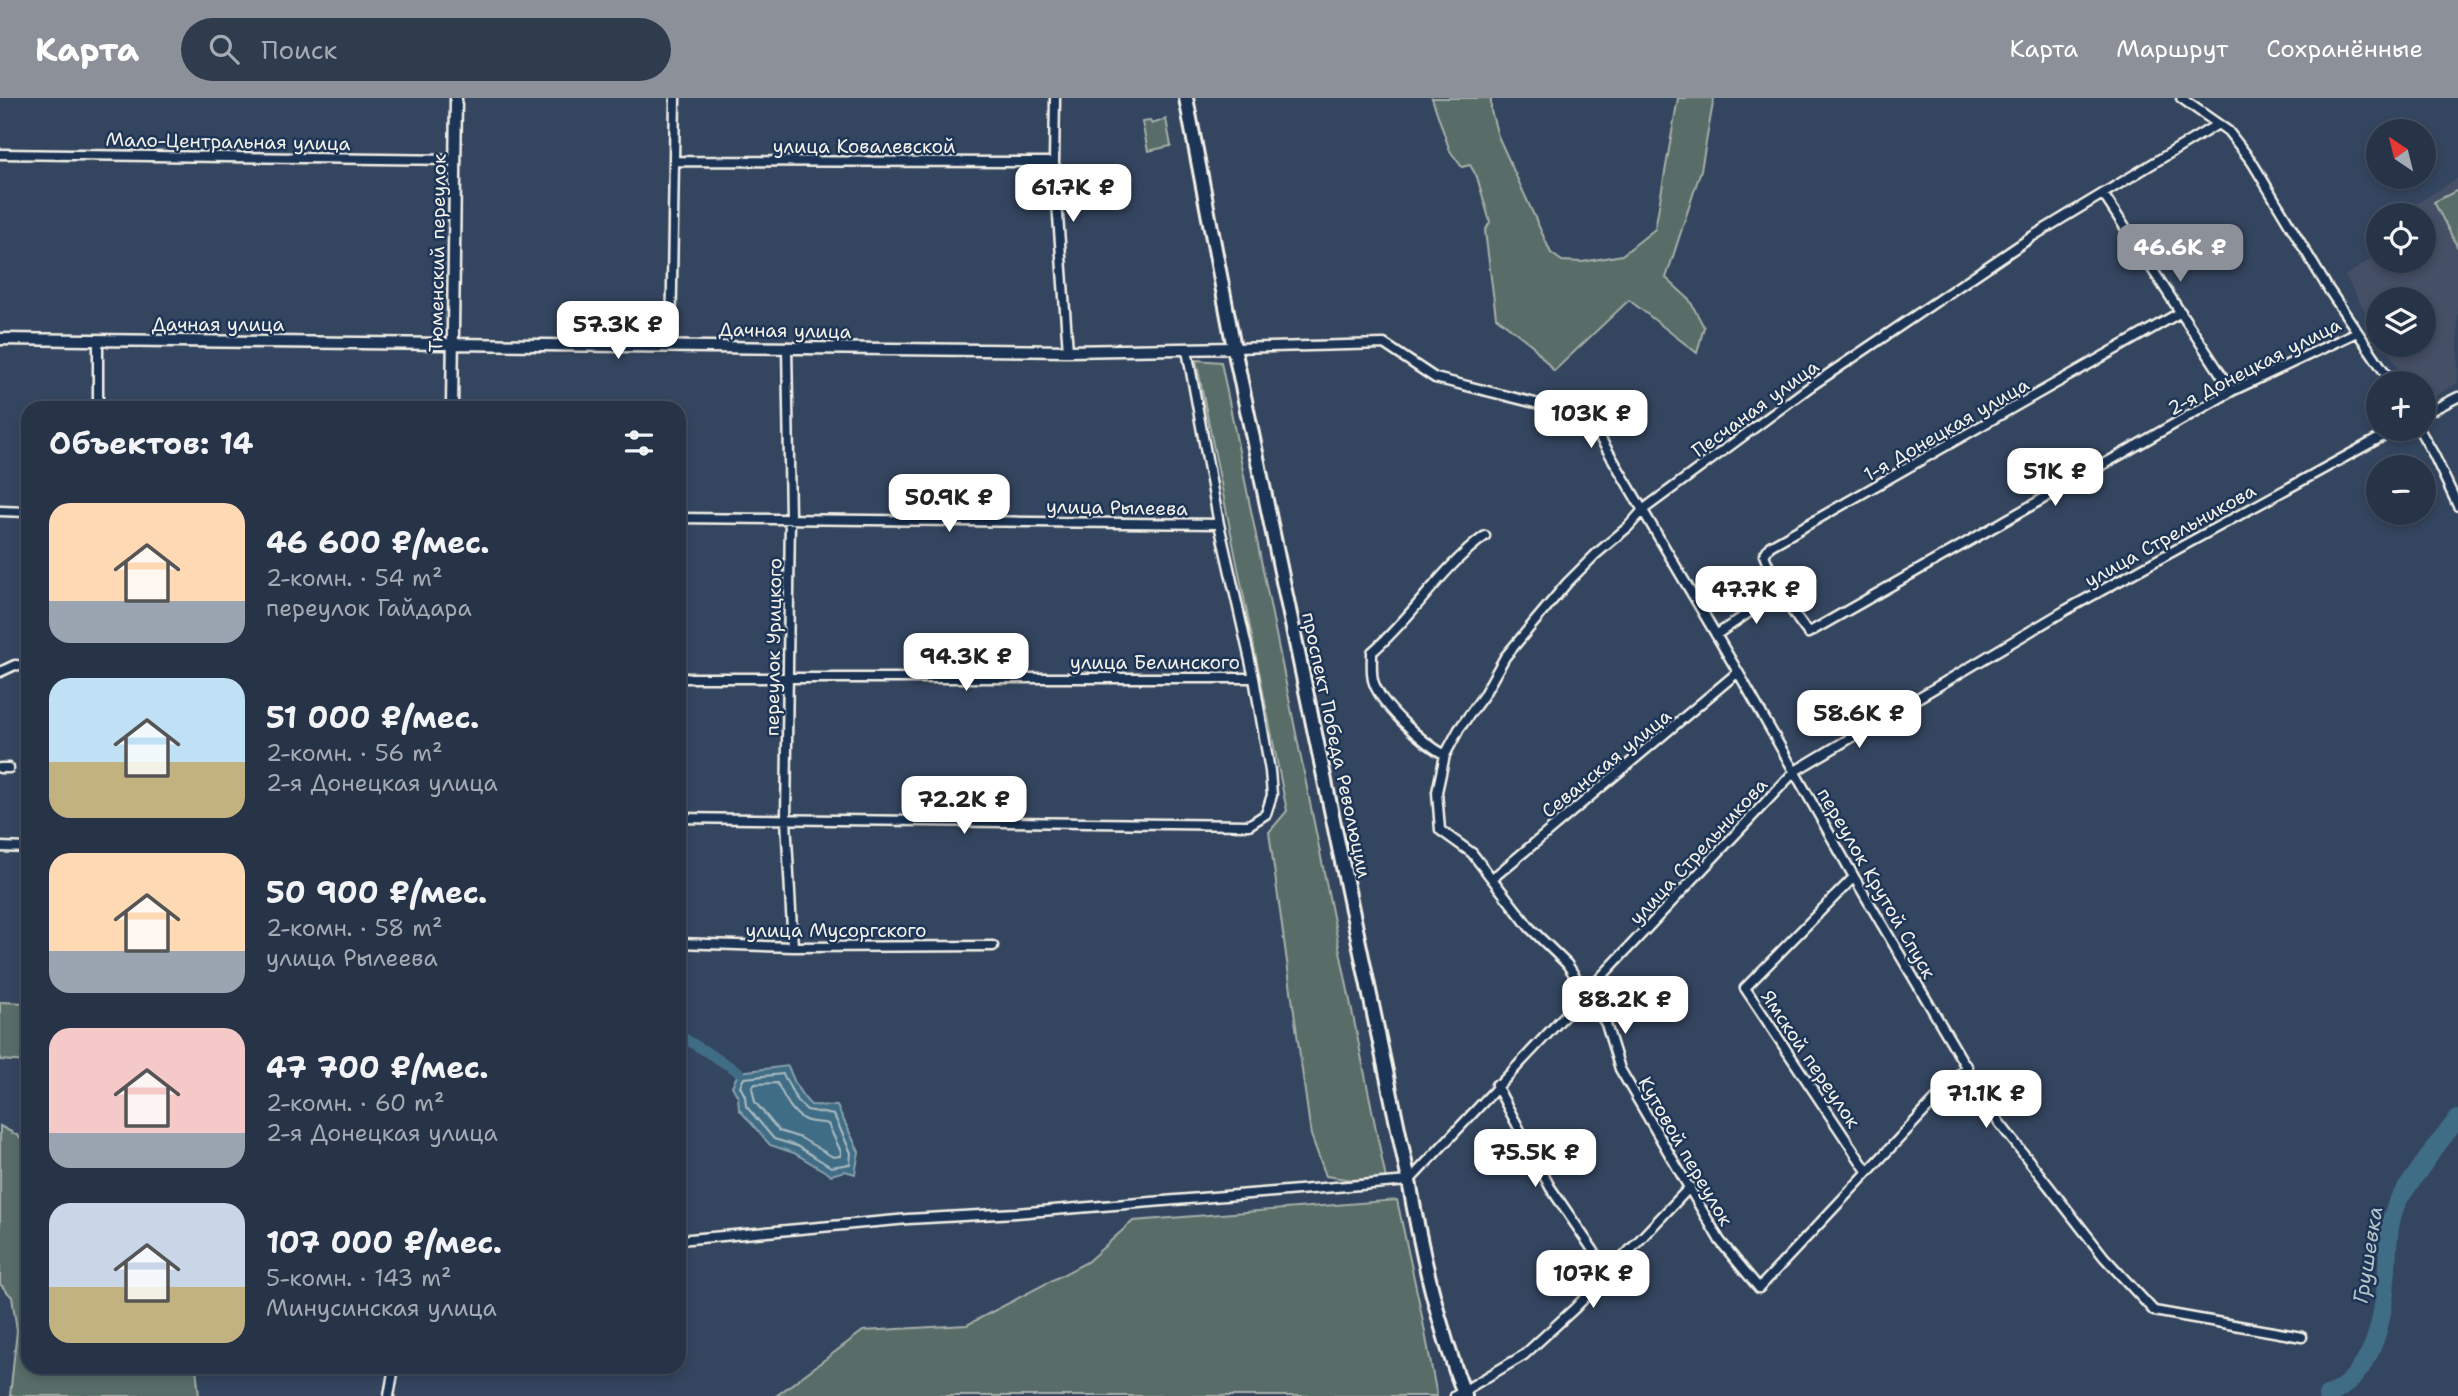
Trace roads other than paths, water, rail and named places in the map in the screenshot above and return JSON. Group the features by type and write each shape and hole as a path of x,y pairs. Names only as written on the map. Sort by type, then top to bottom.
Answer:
{"main road":[{"name":"проспект Победа Революции","path":"1186,98 1234,348 1433,1301 1461,1395"}],"street":[{"name":"Тюменский переулок","path":"452,401 456,98"},
{"path":"671,346 675,98"},
{"path":"1055,98 1054,162 1068,351"},
{"path":"2181,98 2228,131 2252,162 2289,227 2384,371"},
{"name":"Песчаная улица","path":"1440,830 1437,792 1445,755 1505,656 1567,583 1644,509 1811,386 2033,236 2218,124"},
{"name":"Мало-Центральная улица","path":"0,154 456,160"},
{"name":"улица Ковалевской","path":"674,161 1054,162"},
{"path":"2103,194 2232,390"},
{"name":"1-я Донецкая улица","path":"1779,592 1764,555 1770,546 2181,312"},
{"name":"2-я Донецкая улица","path":"1779,592 1808,633 2232,390 2357,332"},
{"name":"Дачная улица","path":"0,340 1068,351 1234,348"},
{"path":"98,340 98,401"},
{"name":"переулок Крутой Спуск","path":"1234,348 1384,344 1435,378 1543,405 1592,424 1644,509 1997,1121 2104,1257 2154,1311 2302,1337"},
{"name":"переулок Урицкого","path":"787,347 790,517 786,820 793,947"},
{"path":"686,818 1249,825 1266,814 1272,796 1254,678 1219,524 1187,350"},
{"path":"2436,408 2458,397"},
{"name":"улица Стрельникова","path":"1409,1181 1496,1085 1795,771 2066,610 2374,441"},
{"path":"2426,441 2458,506"},
{"path":"0,512 21,512"},
{"name":"улица Рылеева","path":"686,517 1219,524"},
{"path":"1445,755 1415,736 1383,699 1373,678 1372,652 1414,610 1467,549 1485,536"},
{"path":"1716,635 1779,592"},
{"path":"0,672 15,665 21,665"},
{"name":"Севанская улица","path":"1493,878 1738,672"},
{"name":"улица Белинского","path":"686,678 1254,678"},
{"name":"Кутовой переулок","path":"1440,830 1472,853 1530,928 1567,964 1606,1024 1620,1069 1720,1241 1759,1288 1867,1171"},
{"path":"0,847 21,848"},
{"name":"Ямской переулок","path":"1854,877 1745,988 1867,1171"},
{"name":"улица Мусоргского","path":"686,943 793,947 993,946"},
{"path":"1867,1171 1967,1066"},
{"path":"1496,1085 1550,1187 1608,1272"},
{"path":"686,1239 908,1219 1016,1213 1409,1181"},
{"path":"1461,1395 1524,1355 1575,1308 1690,1188"},
{"path":"389,1396 393,1374"}],"water":[{"path":"788,1066 800,1092 811,1105 837,1106 859,1152 855,1174 845,1171 831,1175 794,1153 770,1145 739,1109 738,1097 732,1086 739,1072"}],"waterway":[{"path":"686,1039 739,1072"},
{"name":"Грушевка","path":"2327,1396 2344,1386 2367,1358 2380,1324 2393,1212 2433,1150 2458,1119"}]}
